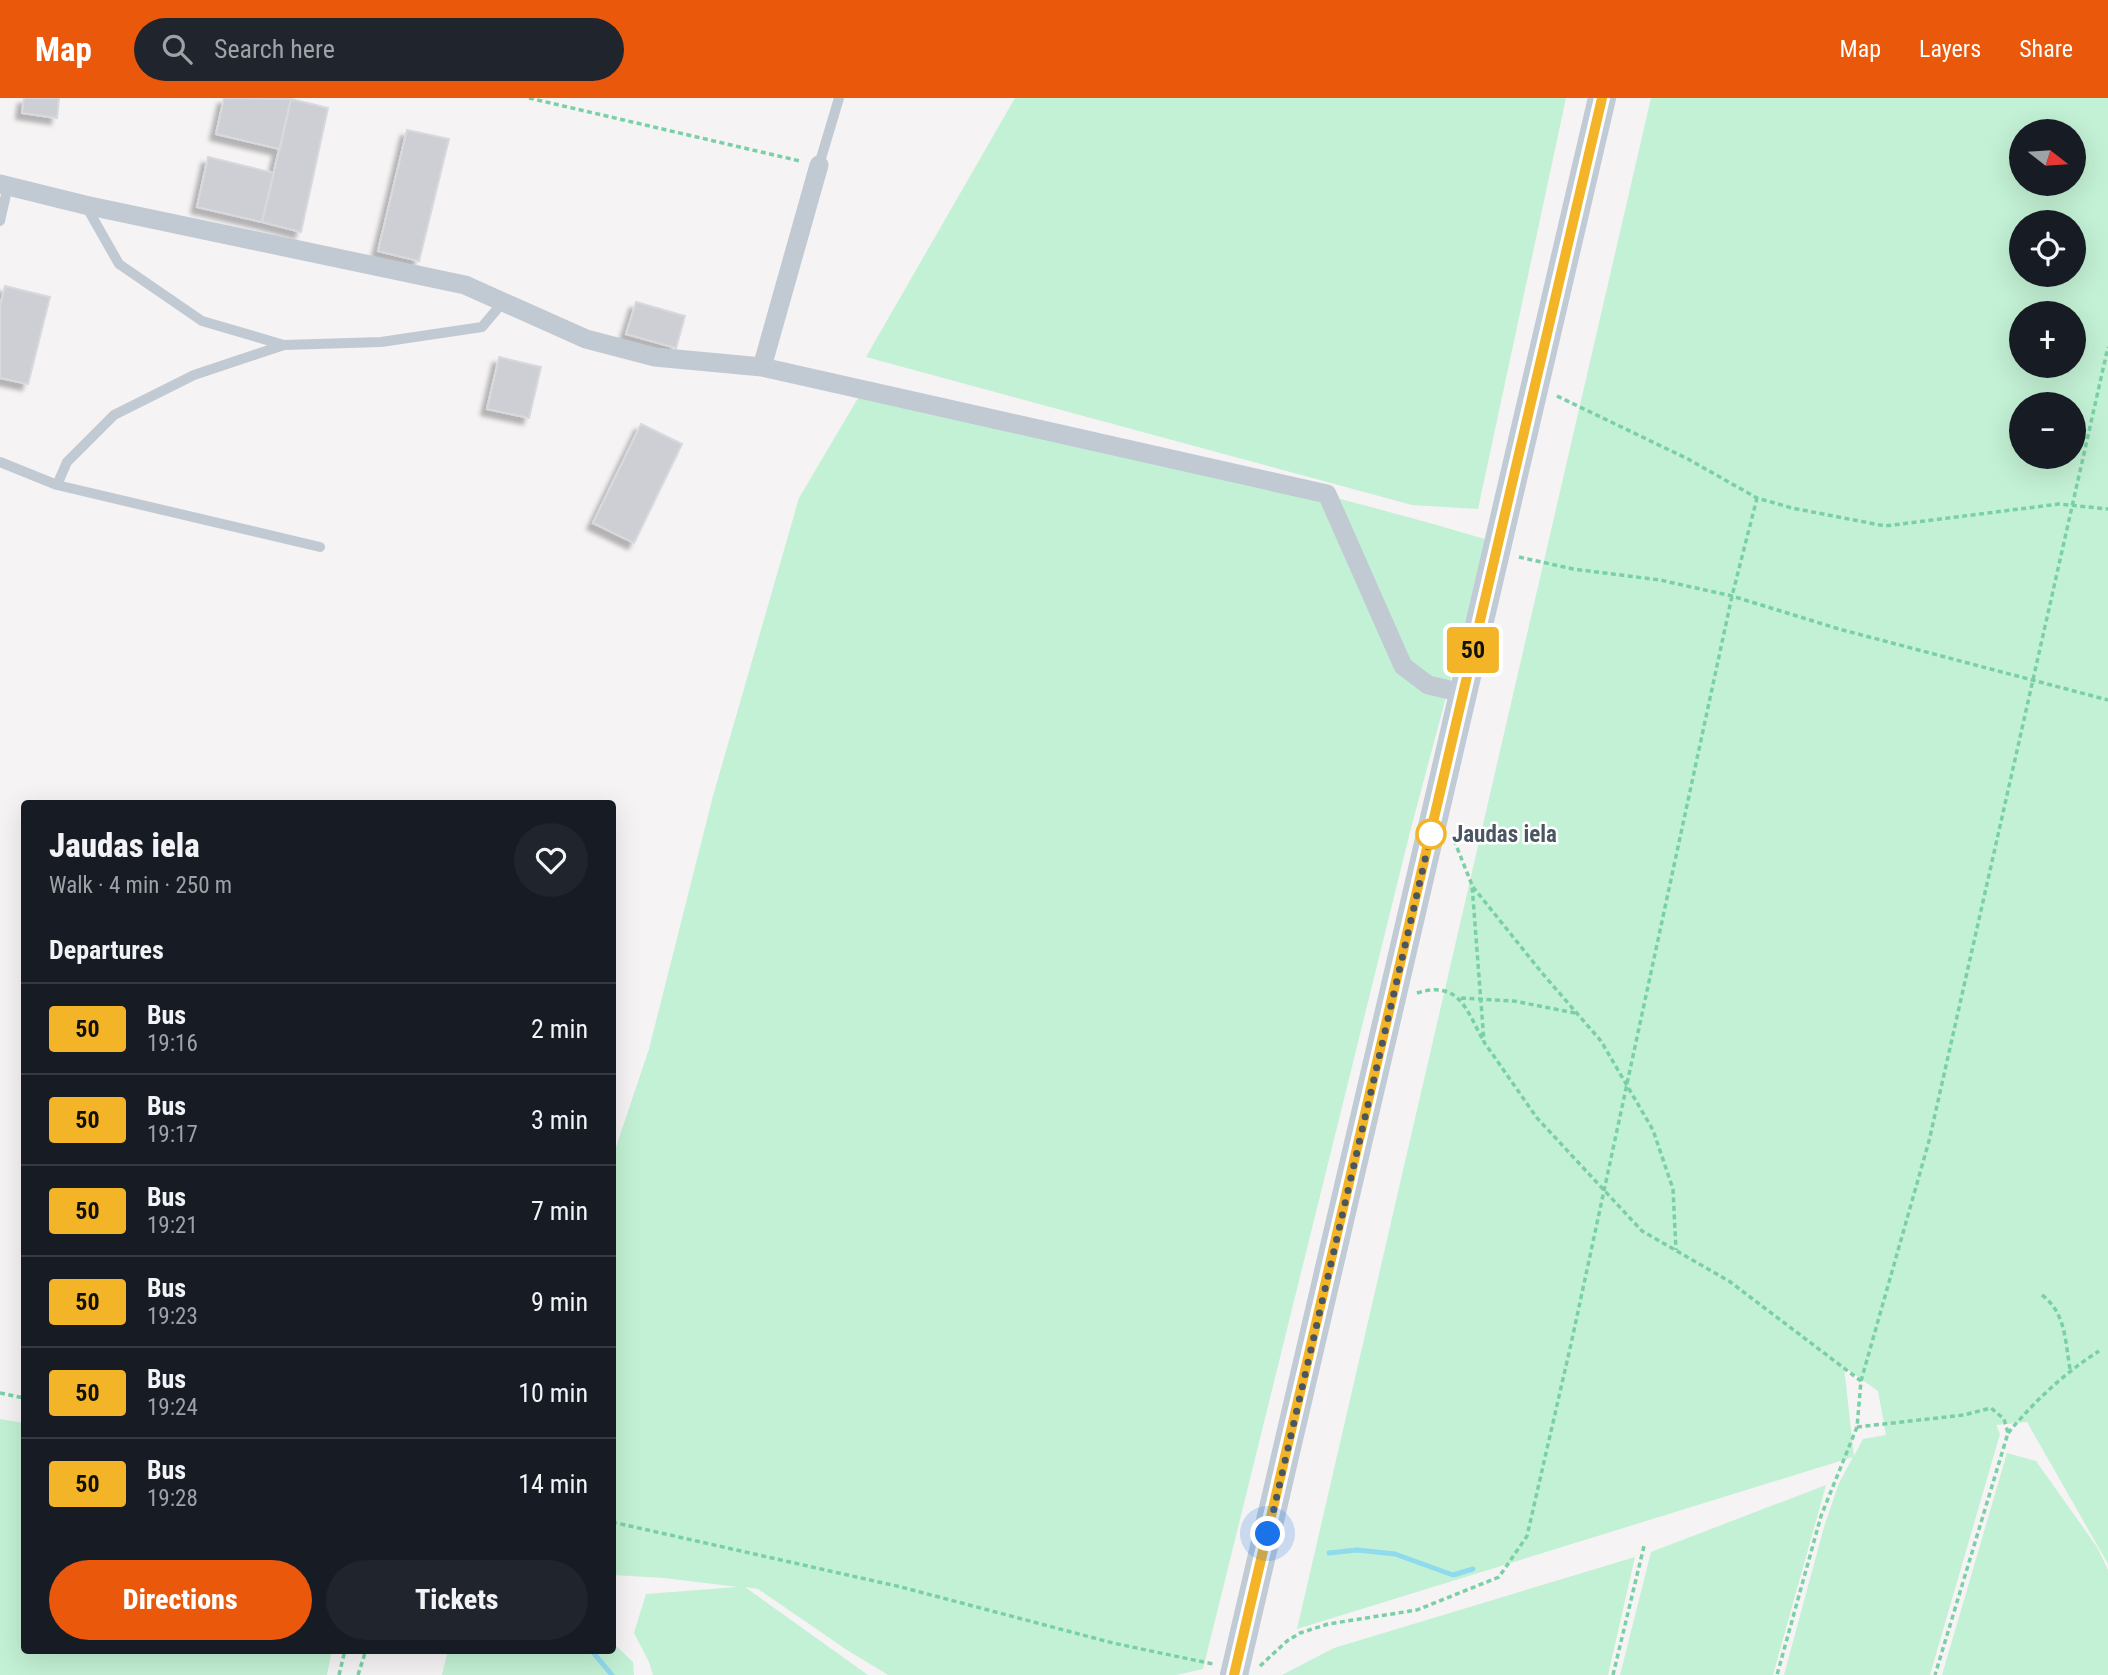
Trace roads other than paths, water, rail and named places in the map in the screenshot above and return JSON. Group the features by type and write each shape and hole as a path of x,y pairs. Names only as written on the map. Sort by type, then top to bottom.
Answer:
{"main road":[{"path":"1235,1672 1602,98"}],"street":[{"path":"762,367 819,165"},
{"path":"4,185 85,205 465,285 586,339 655,357 762,367 1327,494 1403,666 1428,685 1463,693"}],"lane":[{"path":"819,165 839,98"},
{"path":"0,221 4,185"},
{"path":"85,205 119,264 202,321 284,345"},
{"path":"57,485 66,462 114,415 194,376 284,345 381,342 482,327 503,302"},
{"path":"0,462 57,485 320,547"}],"waterway":[{"path":"1329,1553 1357,1550 1395,1554 1453,1575 1473,1569"},
{"path":"594,1654 612,1675"}],"place":[{"name":"Jaudas iela","path":"1431,834"}]}
